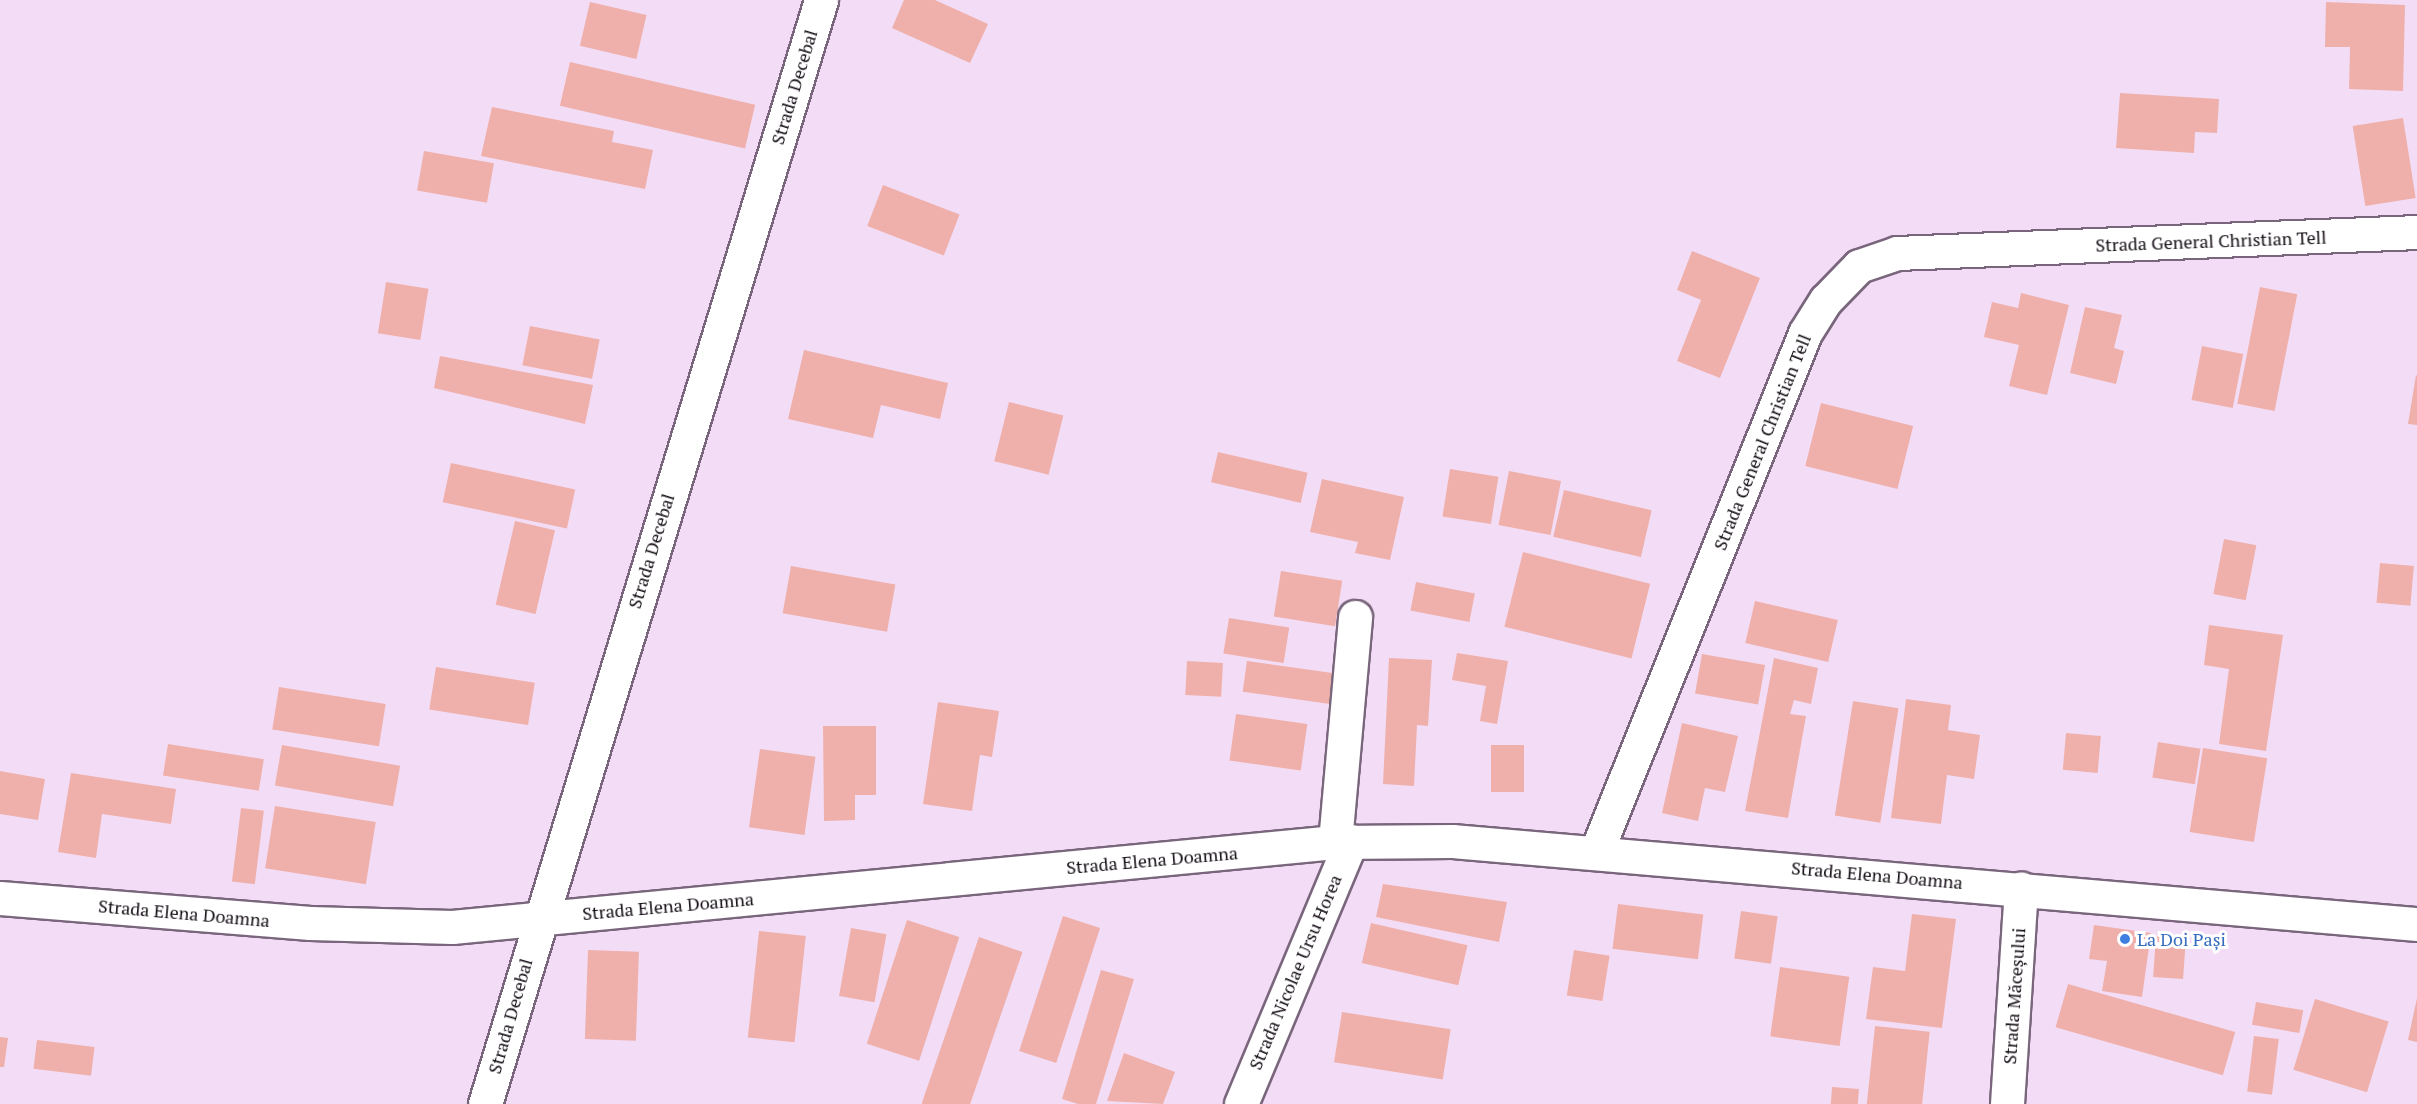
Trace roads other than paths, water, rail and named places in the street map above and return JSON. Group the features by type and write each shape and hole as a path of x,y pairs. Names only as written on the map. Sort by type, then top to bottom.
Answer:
{"street":[{"name":"Strada Decebal","path":"485,1104 538,918 821,0"},
{"name":"Strada General Christian Tell","path":"1597,850 1805,333 1826,300 1859,266 1897,253 2417,232"},
{"path":"1343,841 1355,617"},
{"name":"Strada Elena Doamna","path":"0,898 332,924 452,927 1343,841 1597,850 2417,924"},
{"name":"Strada Nicolae Ursu Horea","path":"1241,1104 1343,841"},
{"name":"Strada Măceșului","path":"2007,1104 2021,888"}],"place":[{"name":"La Doi Pași","path":"2125,939"}]}
